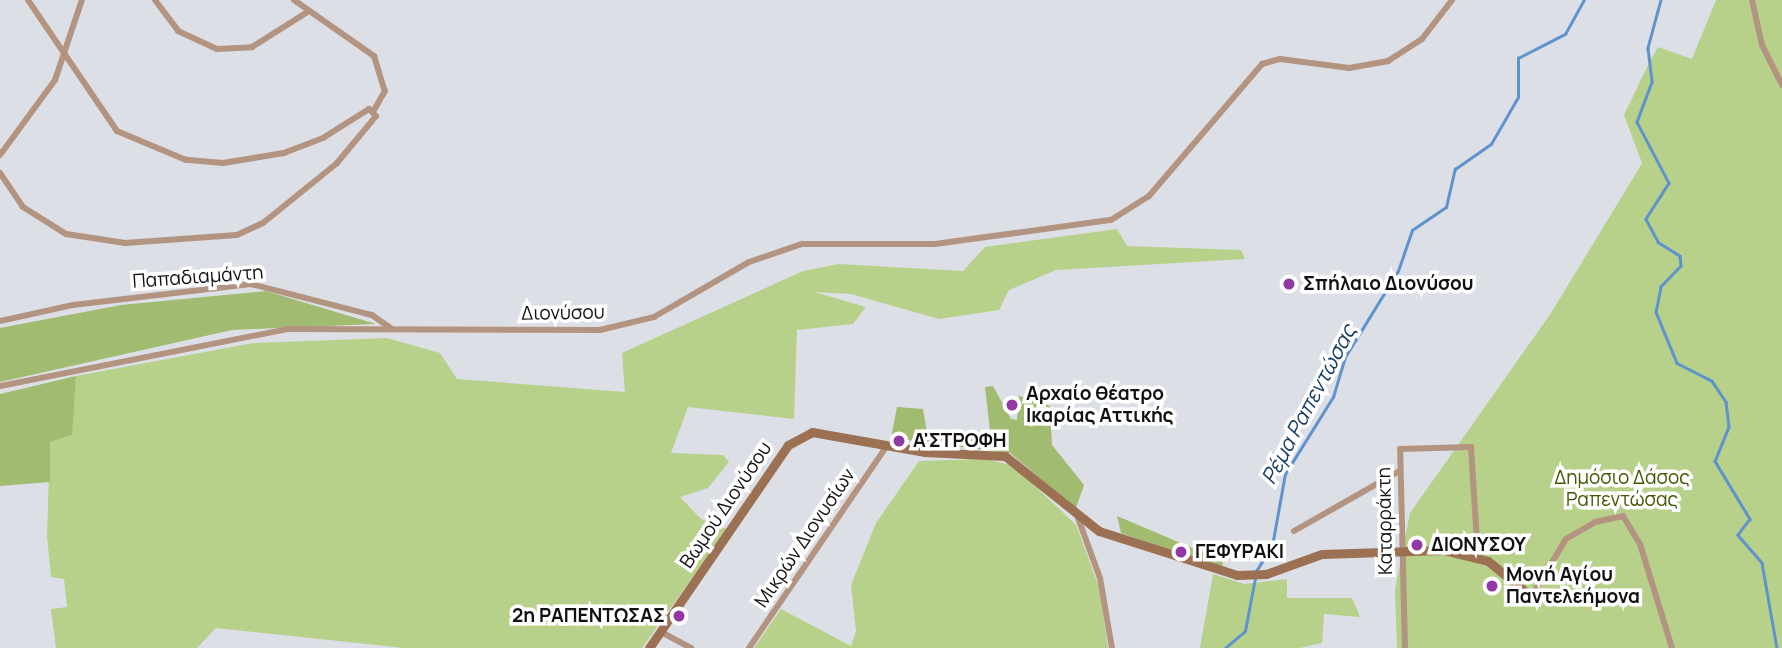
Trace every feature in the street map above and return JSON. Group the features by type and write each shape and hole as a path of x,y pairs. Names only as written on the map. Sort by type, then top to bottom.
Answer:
{"street":[{"path":"28,0 117,131 186,160 223,163 284,153 374,110"},
{"path":"0,155 35,116 66,54 82,0"},
{"path":"155,0 178,32 217,49 252,47 309,11"},
{"path":"0,173 20,204 58,231 148,243 247,232 337,163 372,122 374,110 385,91 374,56 294,0"},
{"name":"Διονύσου","path":"0,386 231,336 287,329 600,330 654,317 748,262 803,244 936,244 1111,220 1149,196 1262,64 1280,59 1349,68 1388,61 1422,39 1452,0"},
{"path":"1752,0 1762,45 1782,85"},
{"name":"Παπαδιαμάντη","path":"0,321 73,305 251,284 372,315 392,329"},
{"name":"Βωμού Διονύσου","path":"649,648 791,442 819,431 887,446 1005,456 1078,518 1107,535 1244,576 1266,574 1312,555 1401,551"},
{"name":"Μικρών Διονυσίων","path":"749,648 887,446"},
{"name":"Καταρράκτη","path":"1405,648 1398,472 1400,449 1471,447 1478,557"},
{"path":"1294,531 1398,472"},
{"path":"1401,551 1478,557 1511,575 1526,592 1534,592 1566,539 1595,522 1623,516 1640,544 1672,648"},
{"path":"1078,518 1100,578 1112,648"},
{"path":"661,632 691,648"}],"green space":[{"name":"Δημόσιο Δάσος Ραπεντώσας","path":"1716,0 1782,0 1782,648 1397,648 1395,589 1410,513 1551,313 1642,163 1624,115 1658,47 1692,59"},
{"path":"1117,229 1127,246 1241,250 1245,259 1056,270 1009,290 999,310 939,319 851,294 814,292 866,307 853,324 797,330 794,419 688,407 671,453 723,455 729,462 708,488 680,497 701,519 727,529 642,648 404,648 216,628 197,648 56,648 51,609 67,607 64,579 51,577 47,536 50,441 71,435 76,376 253,343 387,338 440,353 457,379 625,392 622,353 803,271 839,264 963,271 985,247"},
{"path":"266,291 376,324 232,330 0,382 0,328 121,305"},
{"path":"76,376 72,435 50,442 50,482 0,486 0,394"},
{"path":"993,386 1011,419 1017,420 1019,396 1050,406 1052,445 1084,485 1076,508 1010,453 891,438 897,407 923,409 927,433 954,438 990,431 985,387"},
{"path":"986,459 1014,466 1076,525 1099,587 1108,648 754,648 781,609 851,646 856,631 851,585 876,523 919,461"},
{"path":"1117,516 1223,561 1222,569 1121,533"},
{"path":"1213,574 1244,584 1287,579 1287,598 1352,598 1360,617 1324,614 1322,643 1300,648 1200,648"}],"waterway":[{"name":"Ρέμα Ραπεντώσας","path":"1256,571 1272,546 1285,474 1333,397 1345,357 1398,271 1412,230 1446,207 1455,169 1491,144 1518,97 1518,58 1565,34 1584,0"},
{"name":"Ρέμα Ραπεντώσας","path":"1661,0 1648,48 1652,82 1637,122 1669,183 1646,219 1658,242 1680,256 1681,266 1661,287 1656,312 1677,363 1712,381 1726,402 1729,427 1715,461 1750,519 1738,535 1762,563 1777,648"},
{"name":"Ρέμα Ραπεντώσας","path":"1225,648 1245,631 1255,578"}],"place":[{"name":"Σπήλαιο Διονύσου","path":"1289,284"},
{"name":"Αρχαίο θέατρο Ικαρίας Αττικής","path":"1012,405"},
{"name":"Α'ΣΤΡΟΦΗ","path":"899,441"},
{"name":"ΔΙΟΝΥΣΟΥ","path":"1417,545"},
{"name":"ΓΕΦΥΡΑΚΙ","path":"1181,552"},
{"name":"Μονή Αγίου Παντελεήμονα","path":"1492,586"},
{"name":"2η ΡΑΠΕΝΤΩΣΑΣ","path":"679,616"}]}
